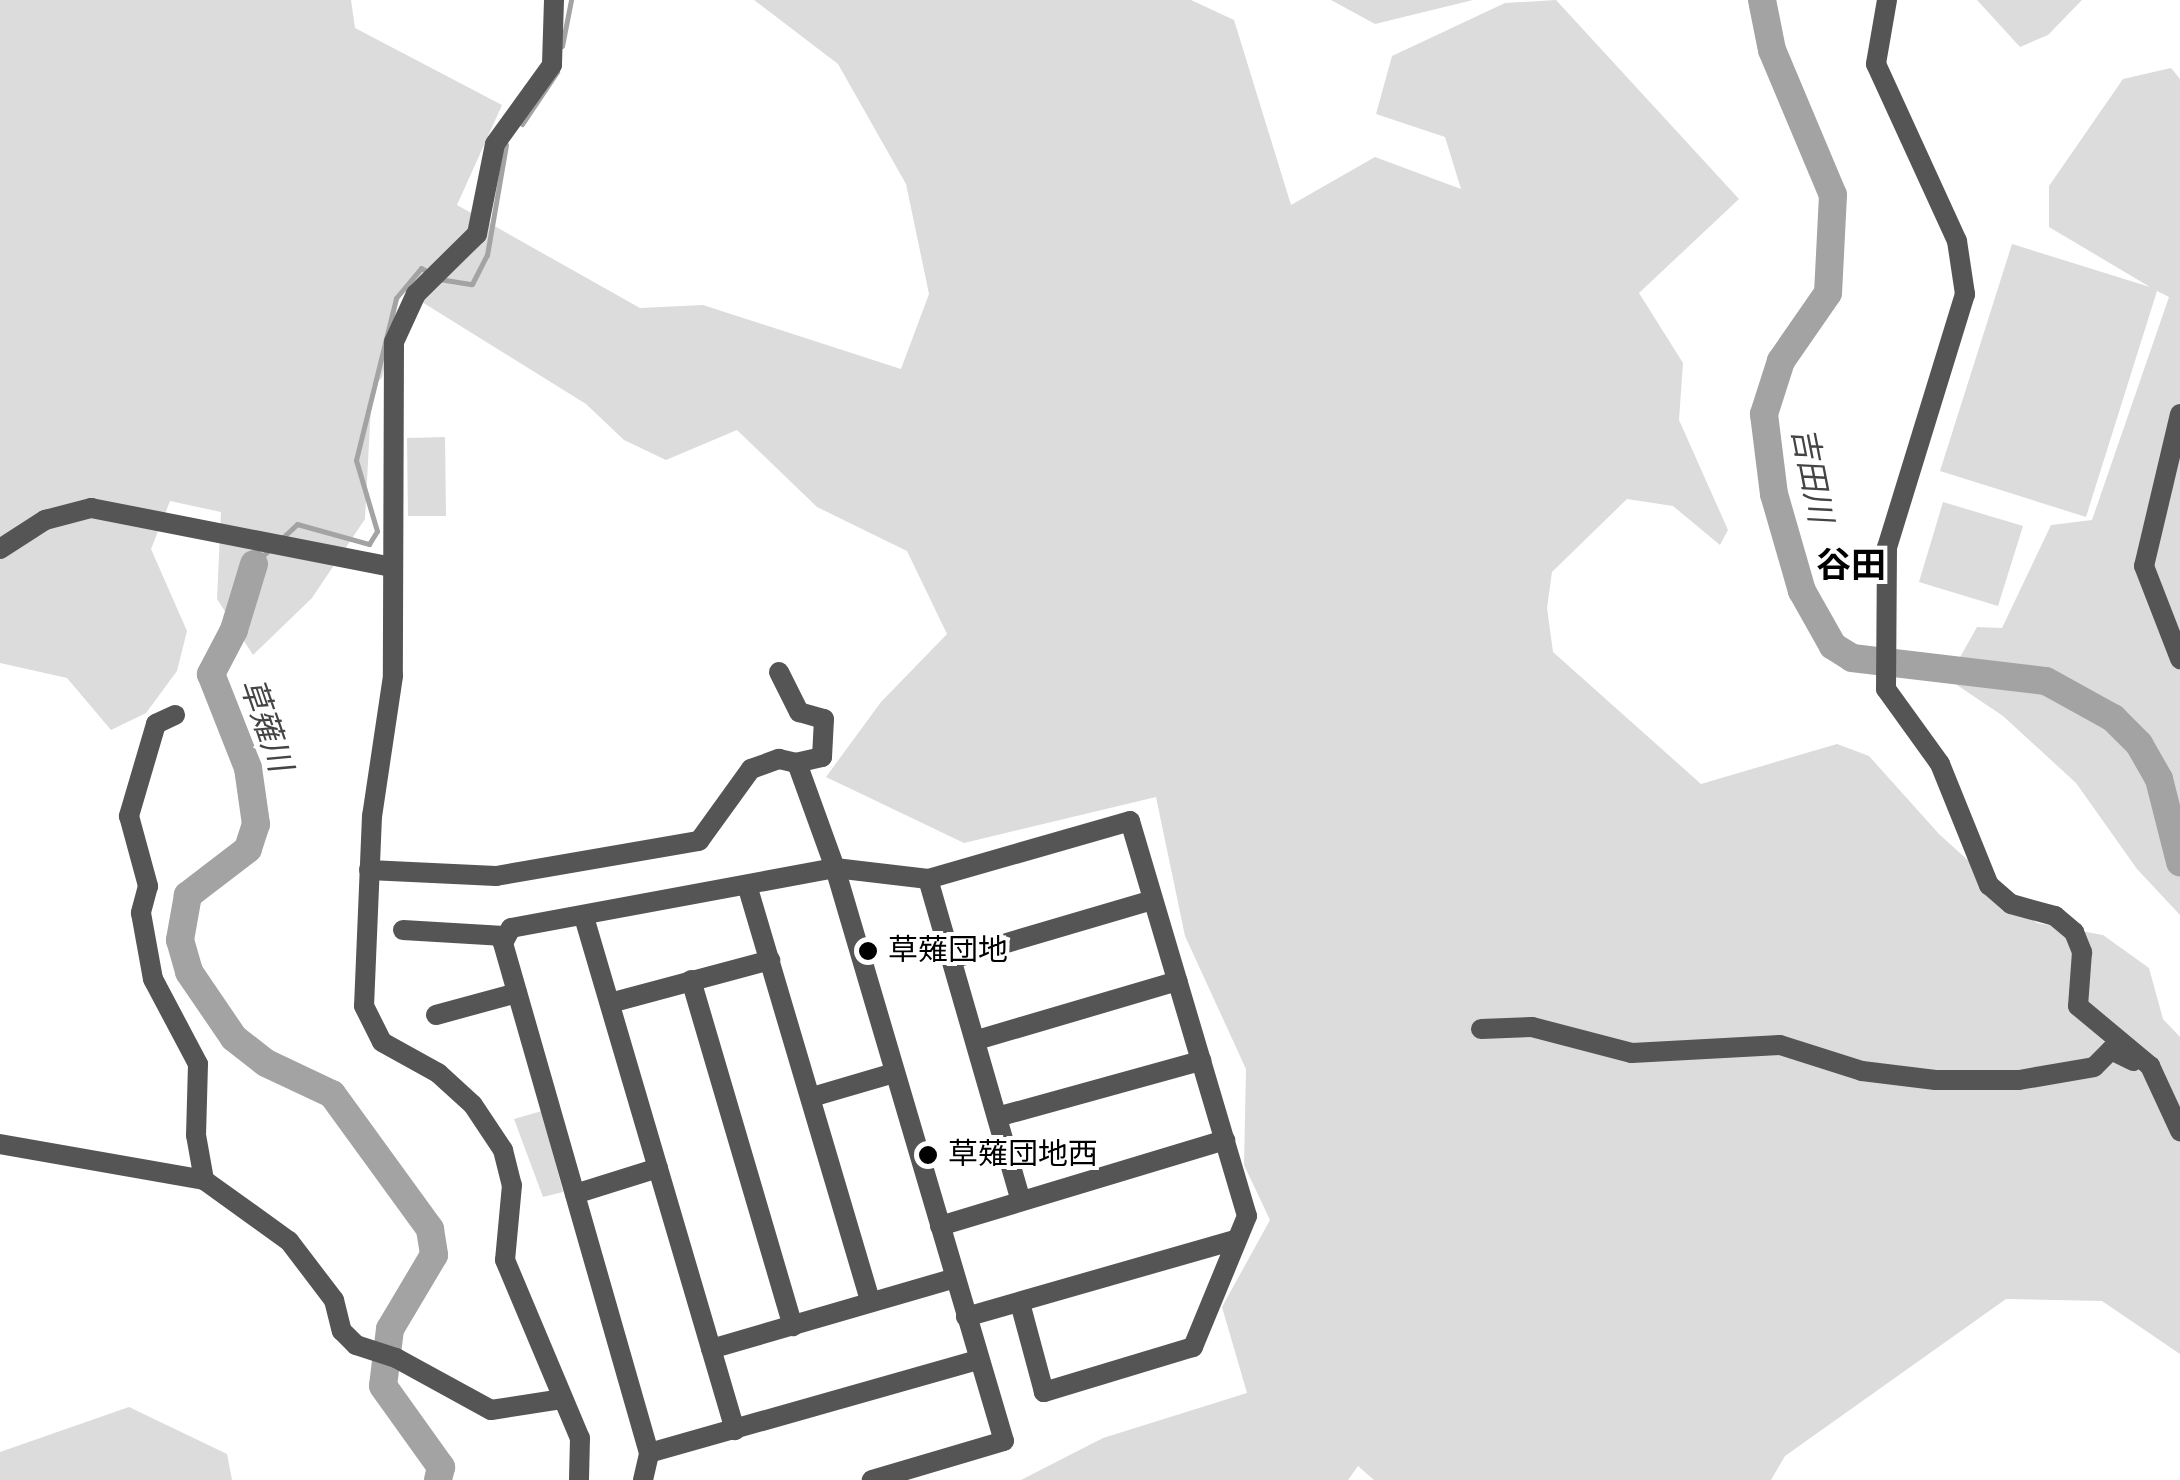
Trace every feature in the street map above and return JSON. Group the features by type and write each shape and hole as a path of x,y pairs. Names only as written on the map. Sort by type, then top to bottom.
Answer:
{"street":[{"path":"554,0 552,66 495,144 477,234 416,294 394,342 391,717 369,870 368,1022 382,1042 438,1073 473,1105 503,1150 512,1185 505,1260 580,1438 579,1480"},
{"path":"1888,0 1876,64 1957,241 1965,294 1887,548 1889,698 1940,764 1989,885 2012,904 2068,923 2082,952 2078,1006 2150,1066 2180,1132"},
{"path":"2180,414 2144,566 2180,659"},
{"path":"0,549 45,520 91,508 391,568"},
{"path":"369,870 496,876 700,840 752,769 779,759 797,763 822,756 824,719 799,712 779,672"},
{"path":"175,715 156,724 129,816 148,886 141,913 154,979 198,1064 196,1135 204,1180"},
{"path":"797,763 835,868 1004,1441 872,1480"},
{"path":"504,936 511,928 835,868 928,879 1130,820 1247,1216 1192,1347 1044,1392 1020,1303"},
{"path":"928,879 1021,1200"},
{"path":"747,886 870,1301"},
{"path":"952,959 1153,900"},
{"path":"584,917 735,1430"},
{"path":"402,930 504,936"},
{"path":"504,936 649,1453 643,1480"},
{"path":"610,1003 770,960"},
{"path":"692,980 792,1326"},
{"path":"977,1040 1178,981"},
{"path":"436,1015 517,993"},
{"path":"1481,1029 1532,1027 1632,1053 1780,1045 1862,1071 1935,1080 2018,1080 2094,1068 2111,1050 2150,1066"},
{"path":"997,1116 1201,1061"},
{"path":"812,1097 894,1073"},
{"path":"940,1226 1225,1140"},
{"path":"0,1144 204,1180 288,1241 334,1300 342,1332 491,1410 562,1399"},
{"path":"575,1194 658,1168"},
{"path":"966,1318 1235,1240"},
{"path":"711,1348 955,1278"},
{"path":"649,1453 978,1360"}],"shaded area":[{"path":"0,0 351,0 355,28 502,105 457,205 640,308 703,305 901,369 929,294 906,184 838,64 754,0 1191,0 1234,20 1291,205 1375,157 1461,189 1445,137 1376,114 1392,56 1505,3 1556,0 1739,199 1639,293 1683,363 1679,420 1728,530 1720,545 1673,506 1627,499 1552,572 1547,608 1553,652 1701,784 1837,744 1869,756 1939,834 2037,923 2103,935 2149,968 2163,1019 2180,1037 2180,1354 2102,1301 2006,1299 1785,1456 1771,1480 1374,1480 1358,1466 1348,1480 1021,1480 1103,1438 1247,1393 1222,1307 1270,1220 1244,1165 1246,1069 1185,936 1156,797 964,843 826,777 881,702 947,634 907,551 817,507 737,430 666,460 624,440 586,404 401,289 382,378 372,386 365,519 312,598 253,655 217,599 221,512 170,501 151,549 187,631 177,671 146,713 111,730 67,678 0,663"},
{"path":"1331,0 1473,0 1375,24"},
{"path":"1977,0 2082,0 2048,35 2020,47"},
{"path":"2171,68 2180,79 2180,915 2137,869 2076,783 2003,716 1957,685 1959,659 1977,627 2002,628 2051,525 2092,520 2169,297 2157,291 2086,517 1940,471 2012,244 2150,287 2049,227 2049,186 2123,79"},
{"path":"445,437 446,516 408,516 407,438"},
{"path":"1943,502 2023,526 1998,606 1919,582"},
{"path":"542,1111 563,1192 543,1197 514,1119"},
{"path":"129,1407 227,1454 232,1480 0,1480 0,1452"}],"waterway":[{"name":"草薙川","path":"562,46 571,0"},
{"name":"吉田川","path":"1762,0 1772,50 1833,195 1828,293 1781,361 1764,414 1774,494 1802,591 1833,646 1852,658 2046,681 2113,718 2139,744 2159,779 2180,862"},
{"name":"草薙川","path":"522,124 557,72"},
{"name":"草薙川","path":"439,279 472,284 487,255 506,145"},
{"name":"草薙川","path":"280,540 297,524 369,544 377,531 356,460 396,298 421,268 430,273"},
{"name":"草薙川","path":"254,564 268,551"},
{"name":"草薙川","path":"254,564 234,630 211,674 248,768 256,824 248,849 188,895 180,940 189,972 234,1038 266,1063 332,1094 430,1229 434,1255 390,1329 383,1386 441,1467 438,1480"}],"place":[{"name":"草薙団地","path":"868,951"},
{"name":"草薙団地西","path":"928,1155"}],"district":[{"name":"谷田","path":"1851,566"}]}
